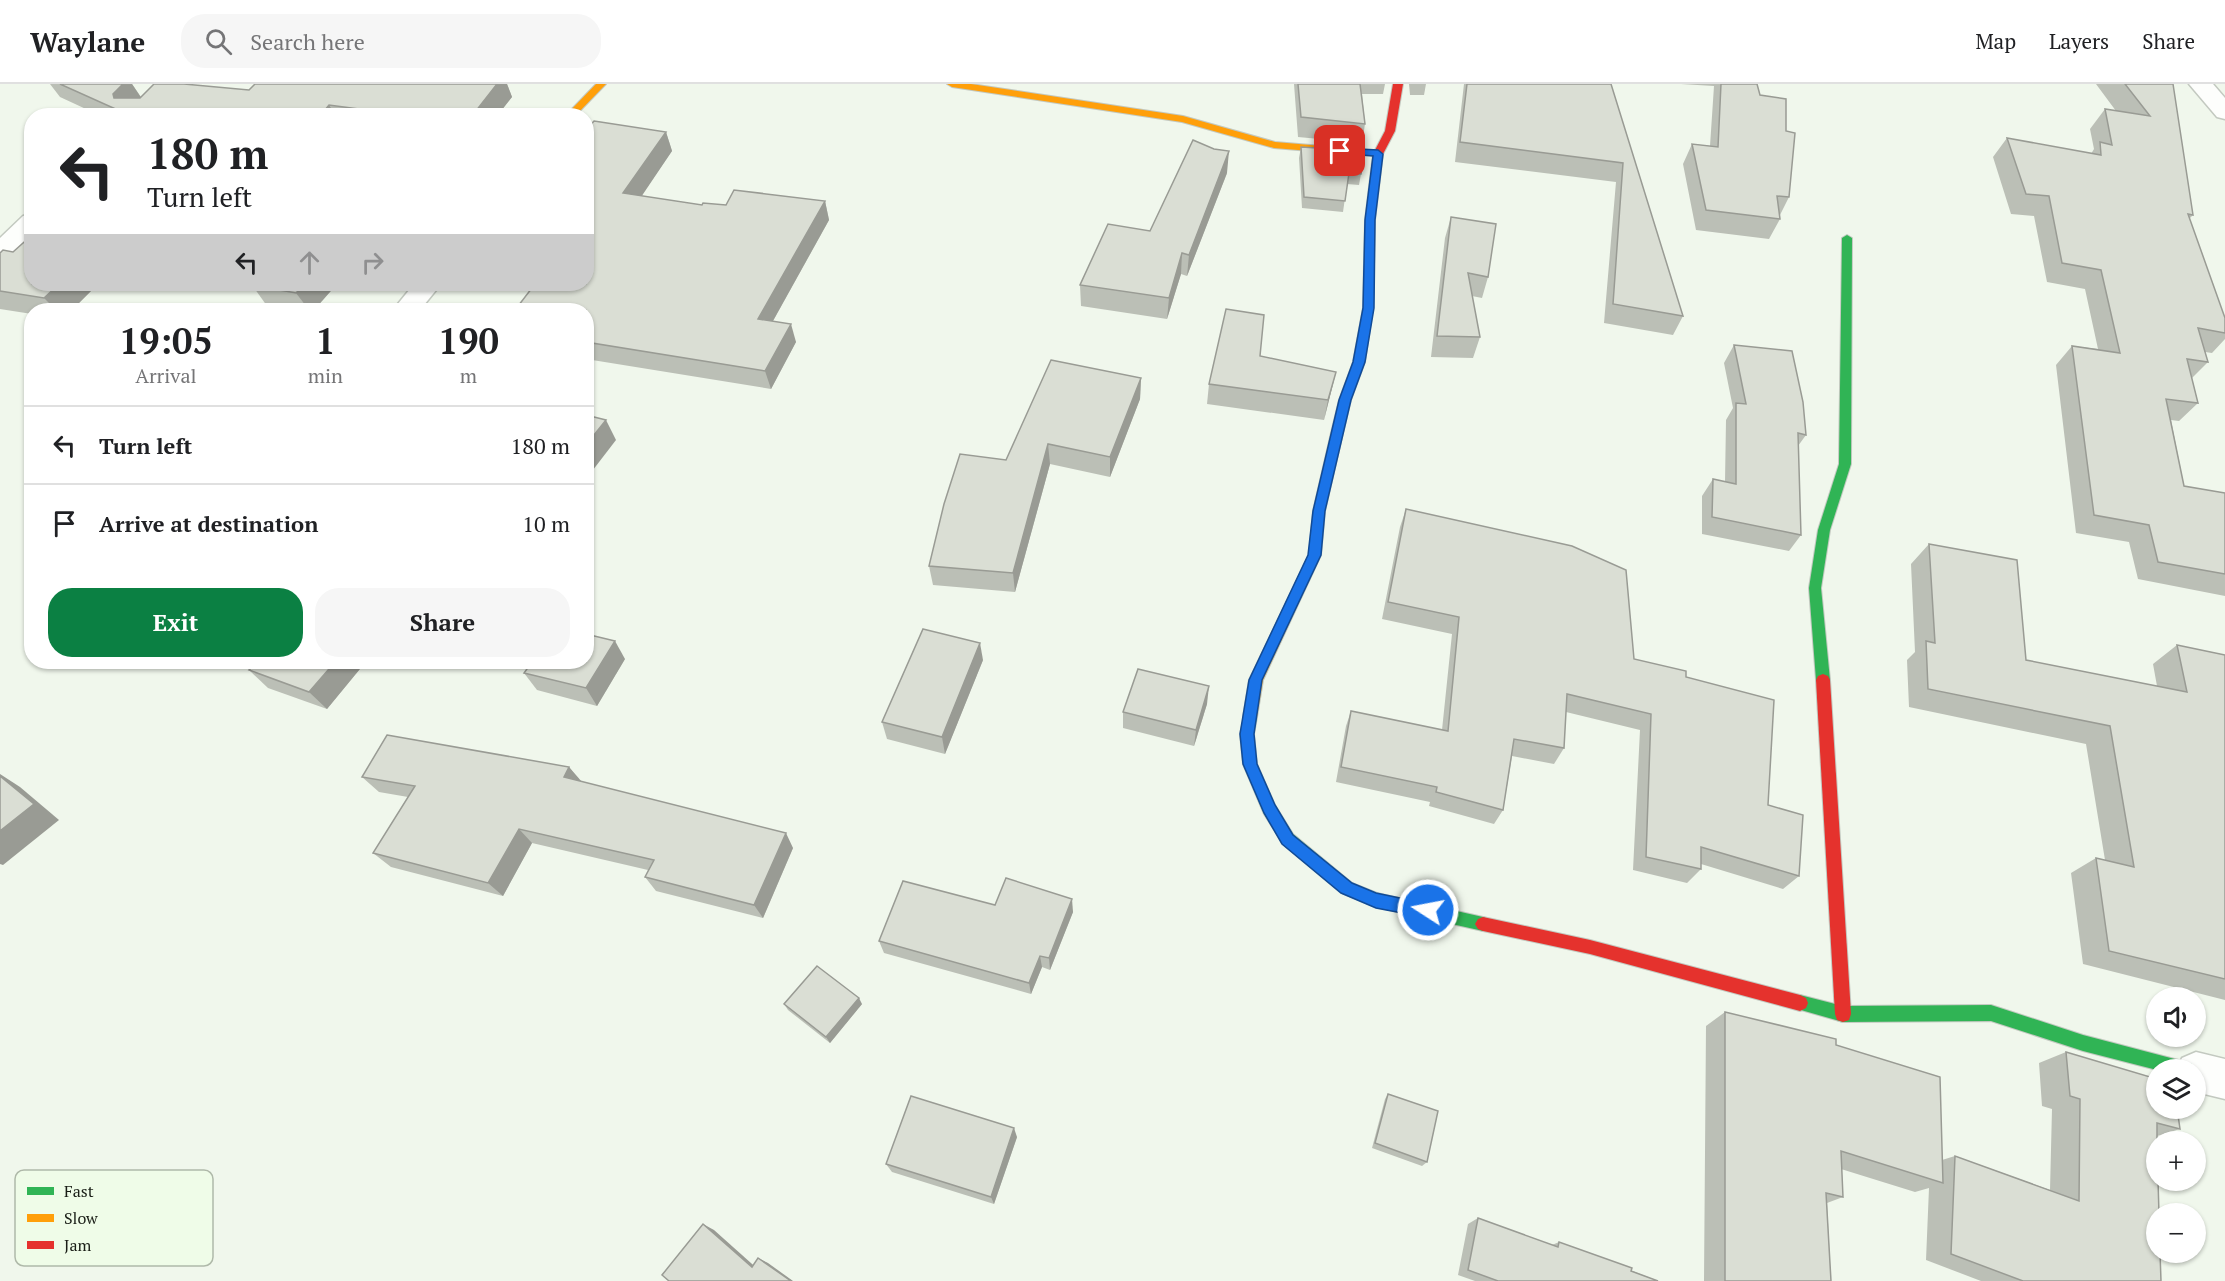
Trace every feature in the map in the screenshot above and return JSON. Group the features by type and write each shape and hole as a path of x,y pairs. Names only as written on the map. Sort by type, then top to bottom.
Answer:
{"street":[{"path":"577,108 601,84"},
{"path":"952,84 1183,119 1211,125 1247,139 1284,147 1367,153 1390,131 1398,84"},
{"path":"2200,84 2225,112"},
{"path":"1367,153 1370,220 1368,308 1359,362 1345,400 1319,511 1314,555 1256,680 1247,734 1250,764 1269,809 1288,839 1347,888 1376,900 1590,947 1843,1014 1991,1013 2083,1043 2146,1060"},
{"path":"0,252 24,230"},
{"path":"1843,1014 1815,588 1824,530 1845,464 1847,238"},
{"path":"412,303 422,291"},
{"path":"2206,1074 2225,1079"}],"building":[{"path":"60,84 123,84 113,94 114,98 140,98 154,84 184,84 249,90 255,84 497,84 478,108 352,108 329,105 327,108 113,108"},
{"path":"1298,84 1360,84 1365,124 1301,117"},
{"path":"1467,84 1611,84 1683,316 1613,304 1623,163 1460,142"},
{"path":"1721,84 1757,84 1760,95 1786,99 1786,131 1795,133 1789,197 1777,196 1780,219 1706,210 1692,144 1718,147"},
{"path":"2125,84 2173,84 2193,215 2188,214 2225,318 2225,333 2198,328 2208,362 2187,359 2198,403 2166,399 2184,486 2225,493 2225,574 2158,562 2149,525 2094,515 2072,346 2120,353 2101,270 2062,263 2049,196 2026,194 2007,138 2101,155 2100,142 2112,145 2105,109 2150,116"},
{"path":"594,121 666,132 623,193 702,205 703,203 726,205 734,190 825,201 758,319 791,324 765,371 594,343 594,303 520,303 530,291 594,291"},
{"path":"1193,140 1214,149 1229,151 1189,255 1182,253 1169,298 1080,285 1108,224 1150,231"},
{"path":"1301,147 1365,151 1361,174 1349,173 1345,201 1304,197"},
{"path":"1451,217 1496,224 1488,277 1468,273 1480,337 1437,336"},
{"path":"24,242 24,291 52,291 44,298 0,291 0,253 3,250 13,252"},
{"path":"1226,309 1264,315 1260,356 1336,372 1328,400 1209,384"},
{"path":"1734,345 1792,351 1803,402 1806,435 1798,433 1801,535 1712,517 1713,479 1736,484 1736,403 1746,404"},
{"path":"1051,360 1141,378 1110,457 1048,444 1013,573 929,566 944,504 960,454 1006,460"},
{"path":"594,417 606,420 594,435"},
{"path":"1406,509 1572,546 1626,570 1634,659 1686,671 1686,677 1774,700 1768,805 1803,815 1799,876 1701,847 1701,869 1646,857 1651,714 1567,694 1564,748 1514,739 1503,810 1436,792 1437,787 1341,767 1351,711 1448,731 1459,617 1388,602"},
{"path":"1929,544 2017,560 2026,660 2187,692 2177,645 2225,655 2225,979 2109,951 2096,858 2134,867 2110,726 1928,689 1926,641 1935,643"},
{"path":"923,629 980,643 942,737 882,722"},
{"path":"594,636 615,641 586,688 524,673 527,669 594,669"},
{"path":"250,669 329,669 309,692"},
{"path":"1138,669 1209,686 1196,730 1123,712"},
{"path":"387,735 569,767 564,777 786,833 754,905 645,877 654,860 519,829 488,883 373,853 415,786 362,777"},
{"path":"0,776 34,804 0,831"},
{"path":"1006,878 1072,899 1049,958 1040,956 1029,983 879,941 903,881 995,905"},
{"path":"817,966 859,998 826,1037 784,1004"},
{"path":"1725,1012 1836,1039 1836,1045 1940,1077 1943,1183 1841,1151 1843,1197 1826,1193 1831,1281 1725,1281"},
{"path":"2066,1052 2146,1076 2146,1119 2179,1119 2180,1129 2157,1123 2157,1131 2146,1131 2146,1191 2158,1191 2159,1203 2146,1203 2146,1263 2160,1263 2161,1281 2023,1281 1951,1254 1955,1156 2079,1201 2080,1099 2070,1096"},
{"path":"1388,1094 1438,1111 1427,1162 1375,1143"},
{"path":"911,1096 1014,1128 991,1197 886,1164"},
{"path":"1478,1218 1558,1247 1559,1242 1632,1268 1631,1271 1658,1281 1498,1281 1468,1270"},
{"path":"703,1224 752,1267 758,1258 791,1281 669,1281 662,1275"}],"traffic: fast":[{"path":"1823,680 1815,588 1824,530 1845,464 1847,238"},
{"path":"1250,717 1247,734 1250,764 1269,809 1288,839 1347,888 1376,900 1483,924"},
{"path":"1800,1003 1843,1014 1991,1013 2083,1043 2146,1060"}],"traffic: slow":[{"path":"577,108 601,84"},
{"path":"952,84 1183,119 1274,145 1346,151"},
{"path":"1250,717 1256,680 1315,555 1319,511 1337,433"}],"traffic: jam":[{"path":"1337,433 1345,400 1359,362 1368,308 1370,220 1378,154 1390,131 1398,84"},
{"path":"1823,680 1843,1014"},
{"path":"1483,924 1590,947 1800,1003"}],"route":[{"path":"1340,151 1378,154 1370,220 1368,308 1359,362 1345,400 1319,511 1314,555 1297,596 1256,680 1247,734 1250,764 1269,809 1288,839 1321,868 1347,888 1376,900 1428,910"}]}
